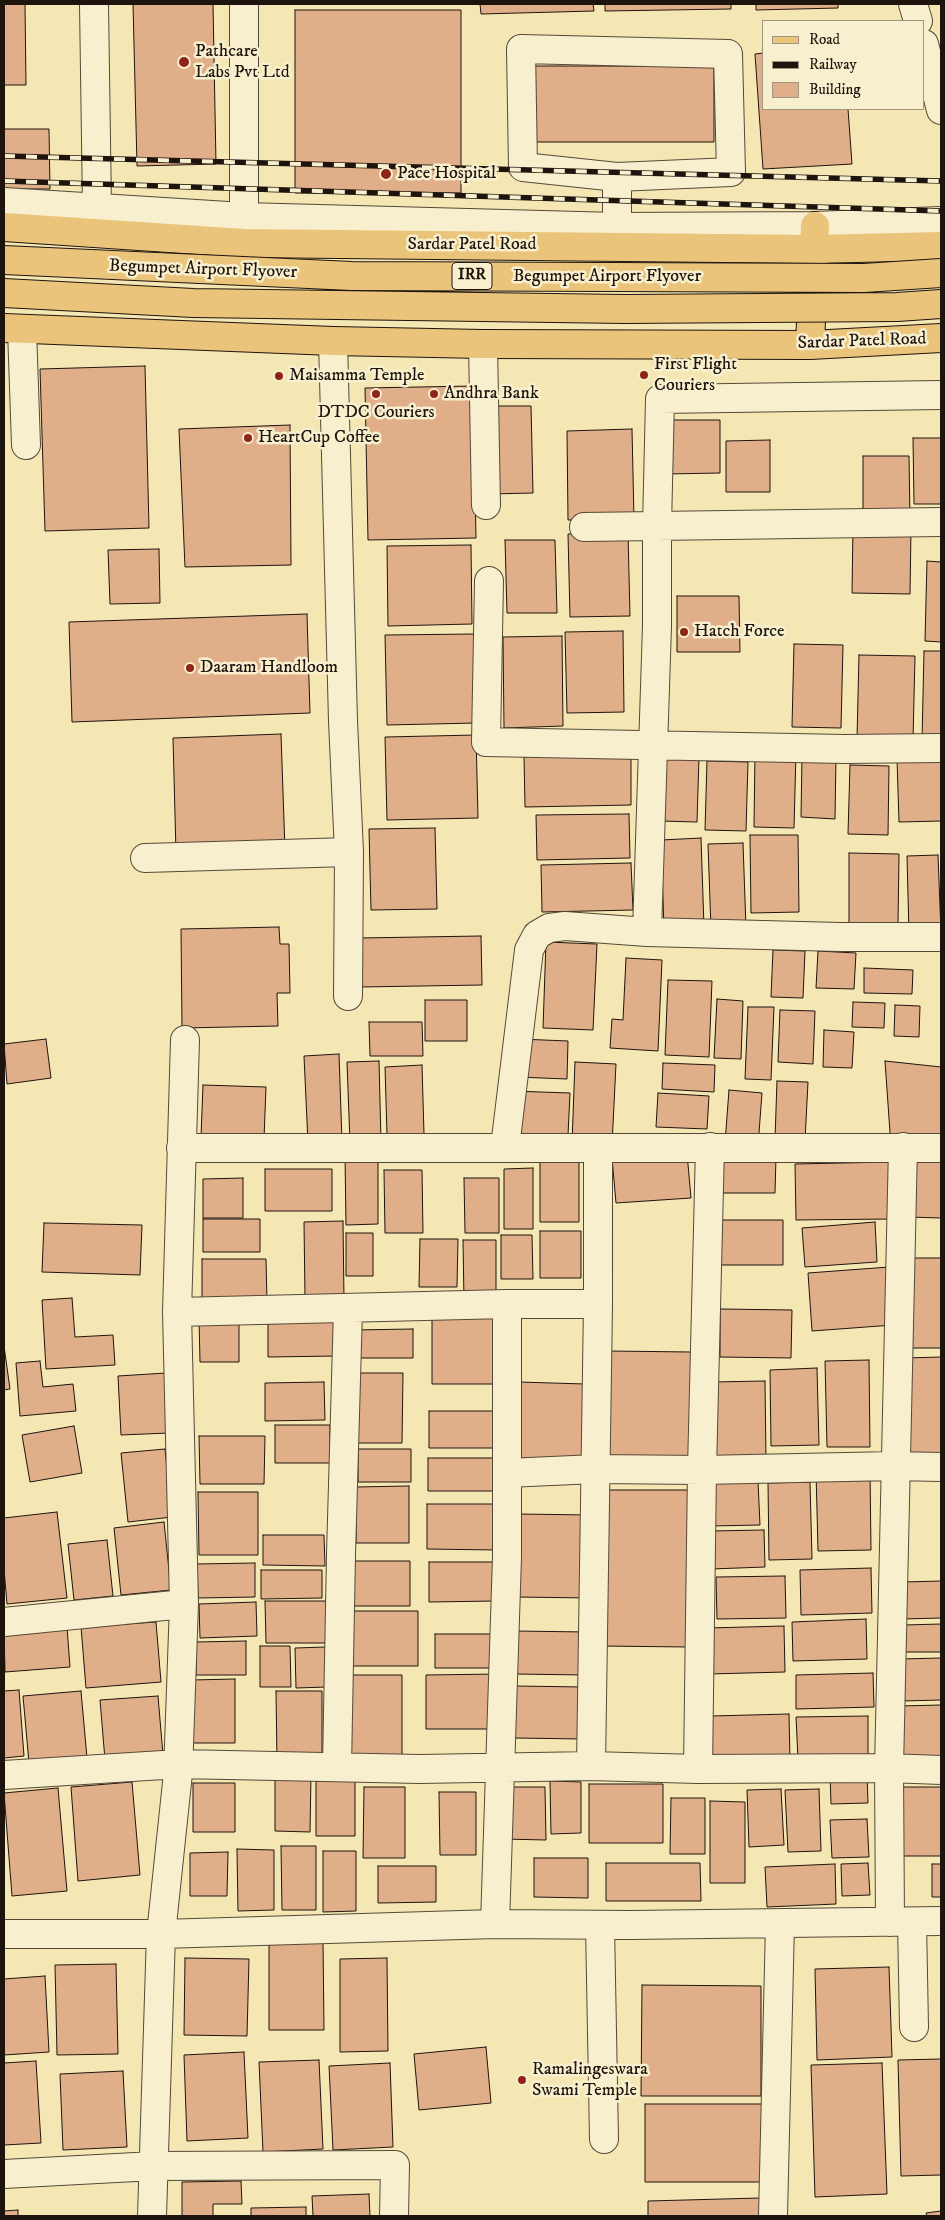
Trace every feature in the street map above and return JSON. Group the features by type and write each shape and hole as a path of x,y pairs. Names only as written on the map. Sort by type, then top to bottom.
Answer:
{"main road":[{"name":"Sardar Patel Road","path":"4,227 244,243 814,238 941,246"},
{"path":"810,345 814,238"},
{"name":"Begumpet Airport Flyover","path":"4,260 352,276 864,278 941,274"},
{"name":"Begumpet Airport Flyover","path":"4,293 193,303 625,309 897,307 941,304"},
{"name":"Sardar Patel Road","path":"13,328 333,341 483,344 810,345 941,338"}],"street":[{"path":"94,4 97,208"},
{"path":"244,4 244,217"},
{"path":"913,4 918,20"},
{"path":"925,48 941,110"},
{"path":"521,50 728,54 731,172 617,177 523,167 521,50"},
{"path":"617,177 617,227"},
{"path":"4,202 244,217 617,227 814,238 941,221"},
{"path":"13,328 26,445"},
{"path":"333,341 343,721 349,852 348,996"},
{"path":"483,344 486,505"},
{"path":"648,932 652,744 657,626 660,399 941,395"},
{"path":"584,527 941,522"},
{"path":"489,581 486,742 846,749 941,748"},
{"path":"145,858 349,852"},
{"path":"505,1148 529,950 537,935 549,928 565,926 648,932 840,937 941,937"},
{"path":"152,2216 161,1934 179,1764 184,1604 177,1312 185,1040"},
{"path":"698,1769 702,1470 710,1147"},
{"path":"903,1147 888,1768 901,1922 914,2027"},
{"path":"181,1148 941,1148"},
{"path":"591,1766 598,1304 598,1149"},
{"path":"177,1312 507,1304 598,1304"},
{"path":"495,1924 507,1557 507,1304"},
{"path":"337,1767 348,1308"},
{"path":"507,1473 596,1469 702,1470 894,1466 941,1468"},
{"path":"4,1622 184,1604"},
{"path":"4,1775 179,1764 420,1769 591,1766 698,1769 888,1768 941,1770"},
{"path":"4,1934 161,1934 495,1924 780,1924 941,1921"},
{"path":"773,2216 780,1924"},
{"path":"600,1925 604,2139"},
{"path":"4,2174 154,2166 396,2165 394,2216"}],"building":[{"path":"4,4 25,4 26,85 4,85"},
{"path":"133,4 213,4 216,164 137,166"},
{"path":"480,4 593,4 594,11 481,14"},
{"path":"605,4 731,4 731,9 605,11"},
{"path":"756,4 838,4 838,8 756,10"},
{"path":"295,10 461,10 461,193 295,193"},
{"path":"762,53 762,110 848,110 852,164 763,169 755,54"},
{"path":"533,66 714,66 714,142 533,142"},
{"path":"4,129 49,129 50,189 4,189"},
{"path":"145,366 149,528 45,531 40,369"},
{"path":"473,386 476,538 368,540 365,388"},
{"path":"488,406 531,406 533,493 489,494"},
{"path":"666,420 720,420 720,473 666,474"},
{"path":"290,425 291,565 185,567 179,429"},
{"path":"632,429 634,519 568,520 567,431"},
{"path":"913,438 941,438 941,504 914,504"},
{"path":"770,440 770,492 726,492 726,441"},
{"path":"863,456 909,456 910,520 863,520"},
{"path":"853,527 911,528 910,594 852,593"},
{"path":"628,533 630,616 570,617 568,534"},
{"path":"505,540 555,540 557,613 507,613"},
{"path":"471,545 472,624 388,626 387,546"},
{"path":"159,549 160,603 110,604 108,550"},
{"path":"927,561 941,562 941,642 925,641"},
{"path":"677,596 739,596 740,652 677,652"},
{"name":"Daaram Handloom","path":"307,614 310,713 72,722 69,622"},
{"path":"623,631 624,712 567,713 565,632"},
{"path":"474,634 476,723 387,725 385,635"},
{"path":"562,636 563,726 504,728 503,637"},
{"path":"794,644 843,645 841,728 792,727"},
{"path":"924,651 941,651 941,742 922,741"},
{"path":"859,655 915,656 913,740 857,739"},
{"path":"281,734 285,850 176,854 173,738"},
{"path":"476,735 478,818 387,820 385,737"},
{"path":"755,752 796,752 794,828 754,827"},
{"path":"631,753 631,805 525,807 524,756"},
{"path":"662,756 699,757 697,822 660,821"},
{"path":"802,756 836,757 835,819 801,817"},
{"path":"941,757 941,821 899,822 897,759"},
{"path":"707,761 748,762 746,831 705,830"},
{"path":"850,765 889,766 888,835 848,834"},
{"path":"629,814 630,858 537,860 536,815"},
{"path":"435,828 437,909 371,910 369,829"},
{"path":"750,835 798,835 799,912 751,913"},
{"path":"701,838 704,927 664,929 661,840"},
{"path":"743,843 746,928 711,930 708,844"},
{"path":"849,853 899,854 898,924 849,924"},
{"path":"938,855 941,932 909,934 907,856"},
{"path":"631,863 633,910 542,912 541,865"},
{"path":"279,927 280,944 289,944 290,993 277,993 278,1026 182,1028 181,929"},
{"path":"481,936 482,985 360,987 359,938"},
{"path":"546,942 597,944 593,1030 543,1028"},
{"path":"773,950 805,951 803,998 771,997"},
{"path":"818,951 856,953 854,989 816,988"},
{"path":"626,958 662,960 658,1051 610,1048 612,1019 623,1020"},
{"path":"864,968 913,970 912,994 864,993"},
{"path":"668,980 712,981 709,1057 665,1055"},
{"path":"717,999 743,1001 741,1059 714,1058"},
{"path":"425,1000 467,1000 467,1041 425,1041"},
{"path":"853,1002 885,1003 884,1028 852,1027"},
{"path":"895,1005 920,1006 919,1037 894,1036"},
{"path":"748,1007 774,1007 771,1080 745,1079"},
{"path":"780,1010 815,1011 813,1064 778,1062"},
{"path":"369,1022 422,1022 423,1056 370,1056"},
{"path":"824,1030 854,1032 852,1068 823,1067"},
{"path":"46,1039 51,1078 7,1084 4,1044"},
{"path":"519,1039 568,1041 567,1079 517,1077"},
{"path":"339,1054 342,1142 308,1143 304,1056"},
{"path":"379,1061 381,1142 350,1143 347,1062"},
{"path":"885,1061 941,1067 941,1141 891,1147"},
{"path":"575,1062 616,1064 612,1145 572,1143"},
{"path":"663,1063 715,1065 714,1092 662,1089"},
{"path":"422,1065 424,1134 387,1135 385,1067"},
{"path":"777,1081 808,1082 805,1141 775,1139"},
{"path":"203,1085 266,1087 264,1139 201,1137"},
{"path":"729,1090 762,1093 758,1146 725,1143"},
{"path":"512,1091 570,1093 568,1135 510,1133"},
{"path":"658,1093 709,1096 707,1129 656,1127"},
{"path":"540,1152 579,1152 579,1222 540,1222"},
{"path":"687,1153 691,1198 616,1203 612,1158"},
{"path":"345,1156 378,1156 378,1224 346,1225"},
{"path":"722,1156 776,1157 775,1193 721,1193"},
{"path":"910,1157 941,1158 941,1218 908,1217"},
{"path":"891,1162 892,1219 796,1220 795,1164"},
{"path":"533,1168 533,1229 504,1229 504,1169"},
{"path":"265,1169 332,1169 332,1211 265,1211"},
{"path":"384,1170 422,1170 423,1233 385,1233"},
{"path":"243,1178 243,1218 203,1218 203,1179"},
{"path":"464,1178 499,1178 499,1233 465,1233"},
{"path":"203,1219 260,1219 260,1252 203,1252"},
{"path":"716,1220 783,1220 783,1265 716,1265"},
{"path":"343,1221 344,1299 305,1299 304,1222"},
{"path":"875,1222 877,1262 805,1267 802,1228"},
{"path":"44,1223 142,1225 140,1275 42,1272"},
{"path":"540,1231 581,1231 581,1278 540,1278"},
{"path":"346,1233 373,1233 373,1276 346,1276"},
{"path":"501,1235 532,1235 533,1279 501,1279"},
{"path":"420,1239 458,1239 457,1287 419,1287"},
{"path":"463,1240 496,1240 496,1301 464,1301"},
{"path":"910,1258 941,1258 941,1348 910,1348"},
{"path":"202,1259 266,1259 267,1303 202,1304"},
{"path":"889,1267 893,1325 812,1331 808,1273"},
{"path":"72,1298 75,1337 113,1335 115,1365 46,1369 42,1300"},
{"path":"720,1309 792,1310 791,1358 720,1357"},
{"path":"432,1310 500,1310 499,1384 432,1384"},
{"path":"239,1317 239,1362 200,1362 199,1318"},
{"path":"337,1321 337,1356 268,1357 268,1322"},
{"path":"413,1329 413,1358 353,1358 353,1330"},
{"path":"4,1346 10,1389 4,1390"},
{"path":"608,1351 691,1352 689,1457 606,1456"},
{"path":"941,1357 941,1457 907,1458 905,1358"},
{"path":"869,1360 870,1447 827,1447 825,1361"},
{"path":"40,1361 43,1387 73,1384 76,1411 20,1416 16,1363"},
{"path":"817,1368 819,1445 771,1446 770,1370"},
{"path":"166,1373 169,1433 121,1435 118,1376"},
{"path":"353,1373 403,1373 402,1443 353,1443"},
{"path":"765,1381 766,1459 714,1460 712,1382"},
{"path":"324,1382 325,1420 265,1421 265,1383"},
{"path":"519,1382 585,1384 584,1459 517,1458"},
{"path":"429,1411 500,1411 500,1448 429,1448"},
{"path":"275,1425 330,1425 330,1463 275,1463"},
{"path":"74,1426 82,1473 30,1482 22,1435"},
{"path":"199,1436 265,1436 264,1484 200,1484"},
{"path":"165,1449 172,1517 128,1522 121,1453"},
{"path":"358,1449 411,1449 411,1482 358,1482"},
{"path":"428,1458 498,1458 498,1491 428,1491"},
{"path":"870,1470 871,1550 818,1551 816,1471"},
{"path":"758,1481 760,1525 711,1526 711,1482"},
{"path":"810,1482 812,1559 769,1560 768,1483"},
{"path":"409,1486 409,1543 356,1543 356,1487"},
{"path":"603,1490 690,1490 688,1647 601,1646"},
{"path":"198,1492 258,1492 258,1555 199,1555"},
{"path":"427,1504 496,1504 496,1550 427,1549"},
{"path":"57,1512 67,1598 7,1604 4,1569 4,1518"},
{"path":"518,1514 591,1515 590,1598 516,1597"},
{"path":"164,1522 171,1590 121,1595 114,1528"},
{"path":"764,1530 765,1567 711,1569 710,1531"},
{"path":"263,1535 324,1535 325,1566 263,1565"},
{"path":"107,1540 113,1596 74,1600 68,1544"},
{"path":"353,1561 410,1561 410,1606 353,1606"},
{"path":"429,1562 496,1562 496,1601 429,1602"},
{"path":"255,1563 255,1597 198,1598 197,1564"},
{"path":"871,1568 872,1613 801,1615 800,1570"},
{"path":"261,1570 322,1570 322,1598 261,1599"},
{"path":"785,1576 786,1618 717,1619 716,1577"},
{"path":"941,1581 941,1618 903,1619 903,1582"},
{"path":"265,1601 330,1601 330,1643 266,1643"},
{"path":"256,1602 257,1636 200,1638 199,1604"},
{"path":"350,1611 418,1611 418,1666 350,1666"},
{"path":"866,1619 867,1659 793,1661 792,1622"},
{"path":"156,1622 161,1682 86,1688 81,1627"},
{"path":"941,1624 941,1652 905,1652 904,1625"},
{"path":"784,1626 785,1672 709,1674 708,1628"},
{"path":"67,1627 70,1667 5,1672 4,1633"},
{"path":"515,1631 586,1632 585,1675 514,1674"},
{"path":"435,1634 493,1634 493,1668 435,1668"},
{"path":"246,1641 246,1675 196,1675 196,1642"},
{"path":"260,1646 290,1646 291,1687 260,1687"},
{"path":"326,1647 327,1687 296,1688 295,1648"},
{"path":"941,1658 941,1700 902,1701 901,1659"},
{"path":"873,1673 874,1707 796,1709 796,1675"},
{"path":"498,1674 498,1729 426,1729 426,1675"},
{"path":"350,1675 402,1675 402,1761 350,1761"},
{"path":"235,1679 235,1743 191,1743 191,1680"},
{"path":"515,1686 583,1687 583,1739 514,1738"},
{"path":"19,1690 24,1756 4,1758 4,1691"},
{"path":"81,1691 87,1758 29,1763 23,1696"},
{"path":"276,1691 322,1691 322,1761 277,1761"},
{"path":"158,1696 163,1755 105,1760 100,1700"},
{"path":"941,1705 941,1756 901,1756 899,1706"},
{"path":"789,1714 790,1761 712,1763 711,1716"},
{"path":"868,1716 868,1757 798,1759 796,1717"},
{"path":"867,1772 868,1803 831,1804 830,1774"},
{"path":"275,1775 311,1775 310,1832 275,1831"},
{"path":"316,1781 355,1781 355,1836 316,1836"},
{"path":"550,1781 581,1782 581,1833 551,1834"},
{"path":"132,1782 140,1875 78,1881 71,1787"},
{"path":"193,1783 235,1783 235,1832 193,1832"},
{"path":"589,1784 663,1784 663,1843 589,1843"},
{"path":"364,1787 405,1787 405,1858 363,1858"},
{"path":"504,1787 545,1787 546,1840 503,1839"},
{"path":"900,1787 941,1787 941,1856 899,1856"},
{"path":"58,1788 67,1891 12,1896 4,1793"},
{"path":"781,1789 784,1845 749,1847 747,1790"},
{"path":"819,1789 821,1851 788,1852 785,1790"},
{"path":"439,1792 476,1792 476,1855 440,1855"},
{"path":"671,1798 705,1798 705,1854 670,1854"},
{"path":"710,1801 745,1802 745,1883 710,1883"},
{"path":"867,1819 869,1857 832,1858 830,1820"},
{"path":"281,1846 316,1846 316,1910 282,1910"},
{"path":"237,1849 274,1850 274,1910 238,1911"},
{"path":"323,1851 356,1851 356,1911 323,1912"},
{"path":"228,1852 227,1896 190,1896 190,1853"},
{"path":"534,1858 588,1858 588,1898 534,1897"},
{"path":"606,1863 700,1863 701,1901 606,1901"},
{"path":"868,1863 870,1895 842,1896 841,1864"},
{"path":"835,1864 836,1904 767,1907 765,1867"},
{"path":"932,1864 941,1864 941,1897 932,1897"},
{"path":"378,1866 436,1866 436,1902 378,1903"},
{"path":"269,1941 323,1941 324,2030 269,2030"},
{"path":"185,1958 249,1959 247,2036 184,2035"},
{"path":"387,1958 388,2051 340,2052 340,1959"},
{"path":"116,1964 118,2054 57,2055 55,1965"},
{"path":"889,1967 892,2057 817,2060 815,1969"},
{"path":"45,1976 49,2052 4,2055 4,1979"},
{"path":"642,1985 761,1986 761,2096 641,2096"},
{"path":"486,2047 491,2103 419,2110 414,2054"},
{"path":"244,2052 248,2138 187,2141 184,2055"},
{"path":"941,2059 941,2175 901,2176 898,2060"},
{"path":"319,2060 323,2149 263,2152 259,2062"},
{"path":"36,2061 41,2143 4,2145 4,2063"},
{"path":"390,2063 393,2147 333,2150 329,2066"},
{"path":"882,2063 887,2194 815,2197 811,2065"},
{"path":"123,2071 127,2147 63,2150 60,2074"},
{"path":"645,2104 762,2104 762,2182 645,2182"},
{"path":"241,2181 242,2204 213,2204 213,2216 182,2216 182,2182"},
{"path":"369,2194 370,2216 313,2216 312,2196"},
{"path":"760,2198 760,2216 648,2216 648,2201"},
{"path":"306,2207 306,2216 251,2216 251,2208"},
{"path":"18,2210 18,2216 4,2216 4,2211"},
{"path":"941,2211 941,2216 927,2216 926,2213"}],"railway":[{"path":"4,156 941,181"},
{"path":"4,181 941,211"}],"place":[{"name":"Pathcare Labs Pvt Ltd","path":"184,62"},
{"name":"Pace Hospital","path":"386,174"},
{"name":"First Flight Couriers","path":"644,375"},
{"name":"Maisamma Temple","path":"279,376"},
{"name":"DTDC Couriers","path":"376,394"},
{"name":"Andhra Bank","path":"434,394"},
{"name":"HeartCup Coffee","path":"248,438"},
{"name":"Hatch Force","path":"684,632"},
{"name":"Daaram Handloom","path":"190,668"},
{"name":"Ramalingeswara Swami Temple","path":"522,2080"}]}
